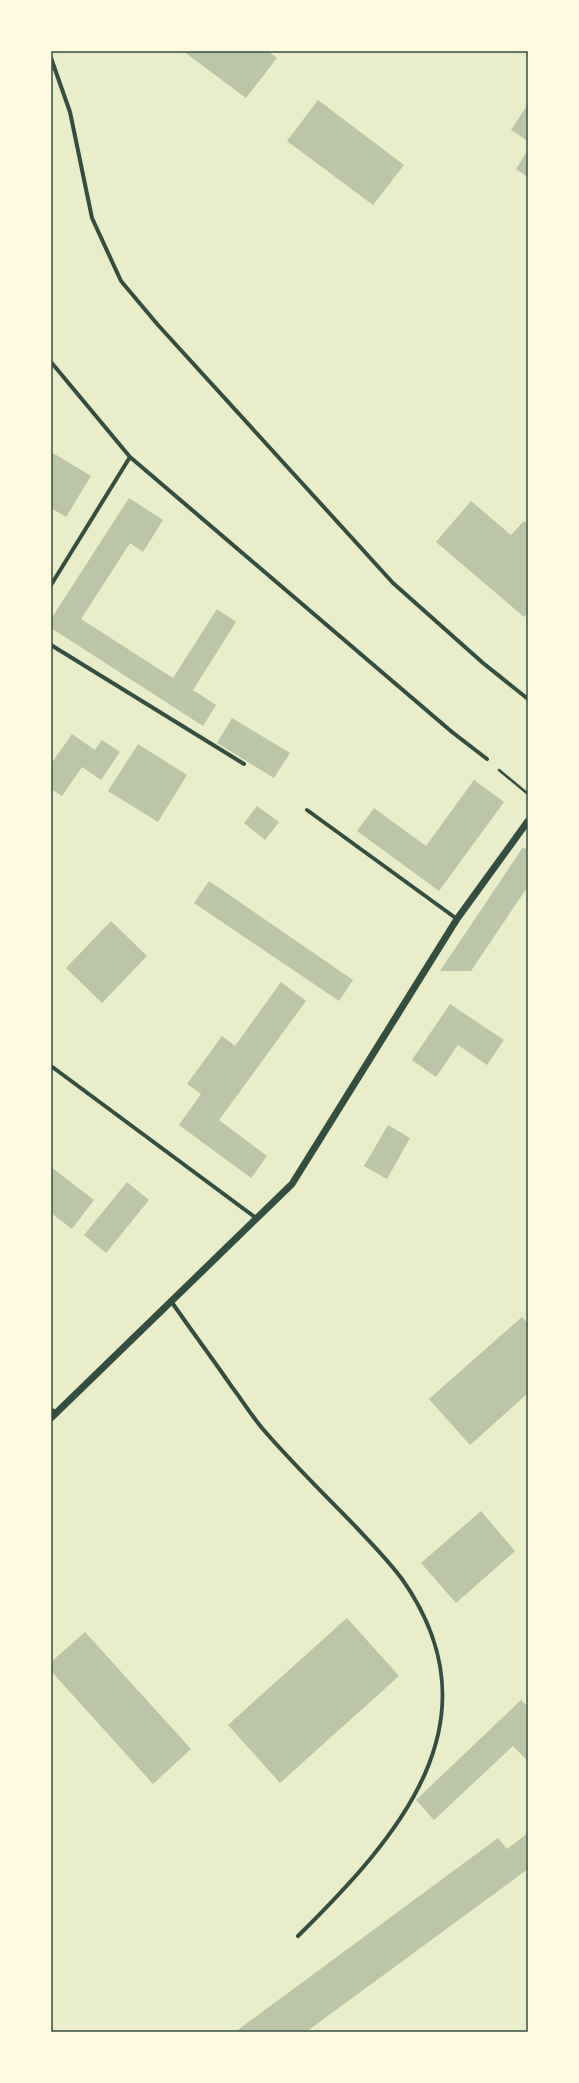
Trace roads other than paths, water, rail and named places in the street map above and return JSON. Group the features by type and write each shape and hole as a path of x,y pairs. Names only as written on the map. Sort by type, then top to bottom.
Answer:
{"street":[{"path":"51,58 70,112 92,218 121,282 158,325 393,583 483,663 528,699"},
{"path":"51,362 130,456 452,732 487,759"},
{"path":"51,585 130,456"},
{"path":"51,645 244,764"},
{"path":"307,810 457,919"},
{"path":"53,1413 292,1184 457,919 528,821"},
{"path":"51,1066 256,1218"},
{"path":"171,1301 261,1427 380,1552 401,1578 418,1604 431,1632 439,1659 442,1687 441,1715 436,1743 426,1772 412,1802 393,1832 370,1862 298,1936"}]}
